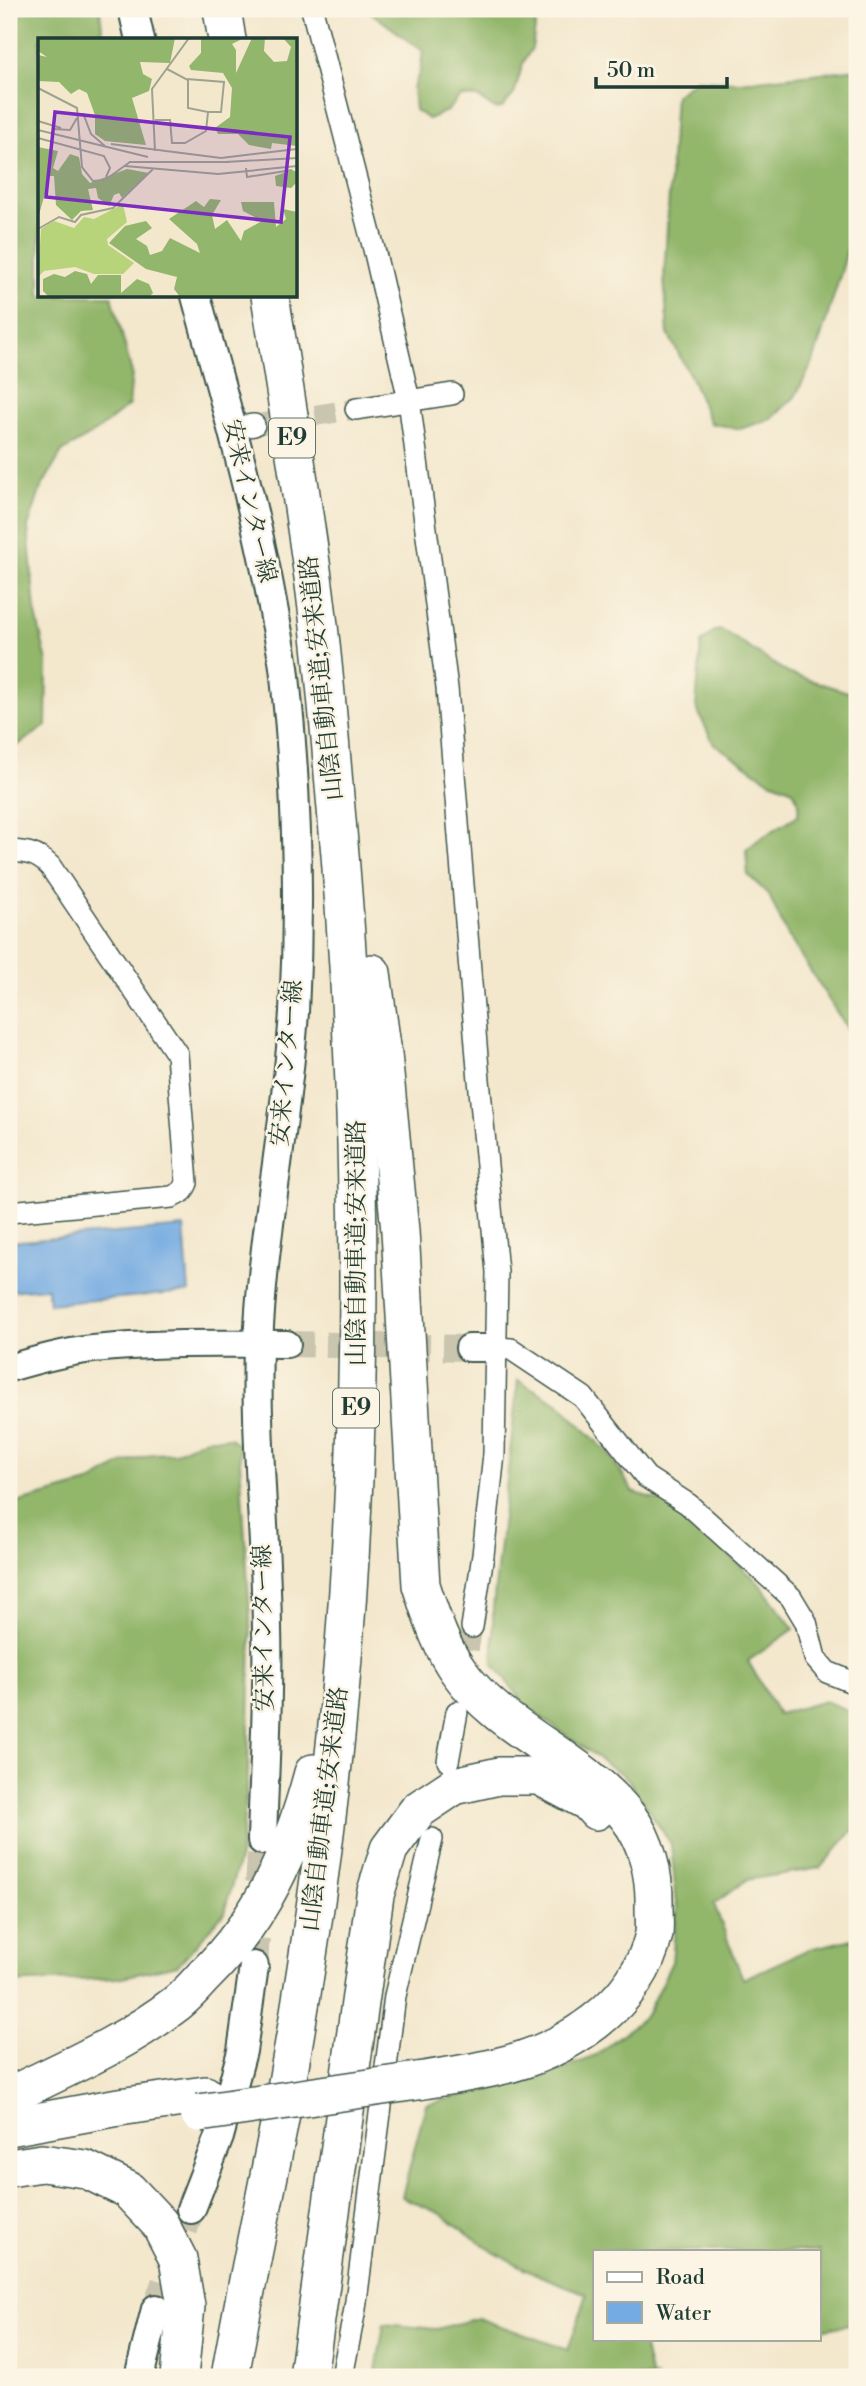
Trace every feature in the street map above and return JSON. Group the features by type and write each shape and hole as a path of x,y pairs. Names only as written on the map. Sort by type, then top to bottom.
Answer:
{"highway":[{"path":"222,9 227,38"},
{"name":"山陰自動車道;安来道路","path":"230,2377 247,2304 314,1912 341,1679 351,1560 358,1367 359,1213 355,1066 345,899 313,581 270,298"},
{"path":"9,2144 34,2136 202,2104 419,2072 497,2067 526,2058 582,2033 611,2008 637,1976 654,1933 654,1898 649,1860 629,1818 597,1785 495,1711 459,1673 439,1638 421,1584 400,1231 383,1054 345,774 313,581"},
{"path":"9,2096 122,2040 178,2003 223,1958 252,1919 277,1877 297,1832 313,1774 321,1717 341,1679"},
{"path":"308,2377 375,1895 389,1849 418,1810 454,1786 499,1776 539,1776 588,1802 622,1841 638,1891 635,1936 615,1981 580,2015 530,2040 461,2057 419,2072"},
{"path":"9,2127 119,2107 202,2104"},
{"path":"9,2168 42,2163 85,2169 128,2190 160,2224 178,2259 186,2306 179,2377"},
{"name":"山陰自動車道;安来道路","path":"245,2377 247,2304"},
{"name":"E9","path":"220,2377 247,2304"},
{"name":"E9","path":"247,2304 253,2377"}],"main road":[{"path":"133,9 140,38"},
{"name":"安来インター線","path":"196,298 244,427 285,674 296,827 294,1016 279,1157 262,1275 258,1344 256,1426 267,1629 262,1840"},
{"path":"191,2209 219,2137 242,2052 254,1966"},
{"path":"139,2377 156,2309"}],"street":[{"path":"312,9 372,240 409,400 447,688 497,1272 494,1454 472,1627"},
{"path":"356,408 452,394"},
{"path":"9,851 40,856 50,866 177,1054 187,1183 183,1191 172,1197 9,1212"},
{"path":"9,1367 92,1349 287,1344"},
{"path":"469,1348 511,1349 583,1397 646,1477 688,1504 791,1597 806,1622 815,1658 827,1672 857,1684"},
{"path":"448,1761 457,1712"},
{"path":"342,2377 355,2309 395,1996 432,1839"}],"green space":[{"path":"9,9 100,9 103,38 38,38 38,298 113,298 132,373 129,405 97,431 62,452 41,488 28,527 35,610 47,662 46,726 9,751"},
{"path":"366,9 538,9 532,48 523,63 514,94 502,108 495,109 477,97 460,96 447,111 428,119 415,110 413,89 420,71 423,51"},
{"path":"857,69 857,212 813,362 795,397 771,419 740,429 710,423 691,377 668,334 664,278 675,95 696,80 741,82"},
{"path":"722,630 788,673 857,695 857,1044 787,934 769,895 748,875 746,850 798,815 799,803 793,790 768,780 713,743 696,707 701,643 714,631"},
{"path":"518,1380 558,1403 610,1455 633,1492 675,1506 758,1582 794,1629 748,1661 778,1714 825,1701 857,1714 857,1826 820,1868 746,1880 714,1904 743,1979 809,1949 857,1938 857,2324 820,2327 820,2250 593,2250 593,2340 642,2340 650,2374 655,2377 375,2377 384,2324 437,2329 478,2318 568,2350 587,2294 538,2275 495,2253 441,2214 402,2197 426,2104 541,2078 595,2056 646,2015 672,1962 677,1907 671,1844 628,1779 526,1707 493,1663 493,1607"},
{"path":"206,1438 230,1438 239,1445 251,1632 248,1775 240,1856 224,1913 178,1965 118,1978 9,1983 9,1505 89,1483 122,1464 154,1454 175,1453"}],"water":[{"path":"184,1227 189,1292 49,1304 47,1288 9,1291 9,1242"}],"tunnel":[{"path":"254,425 356,409"},
{"path":"287,1344 469,1348"},
{"path":"463,1680 472,1627"},
{"path":"254,1966 262,1840"},
{"path":"156,2309 191,2209"}]}
